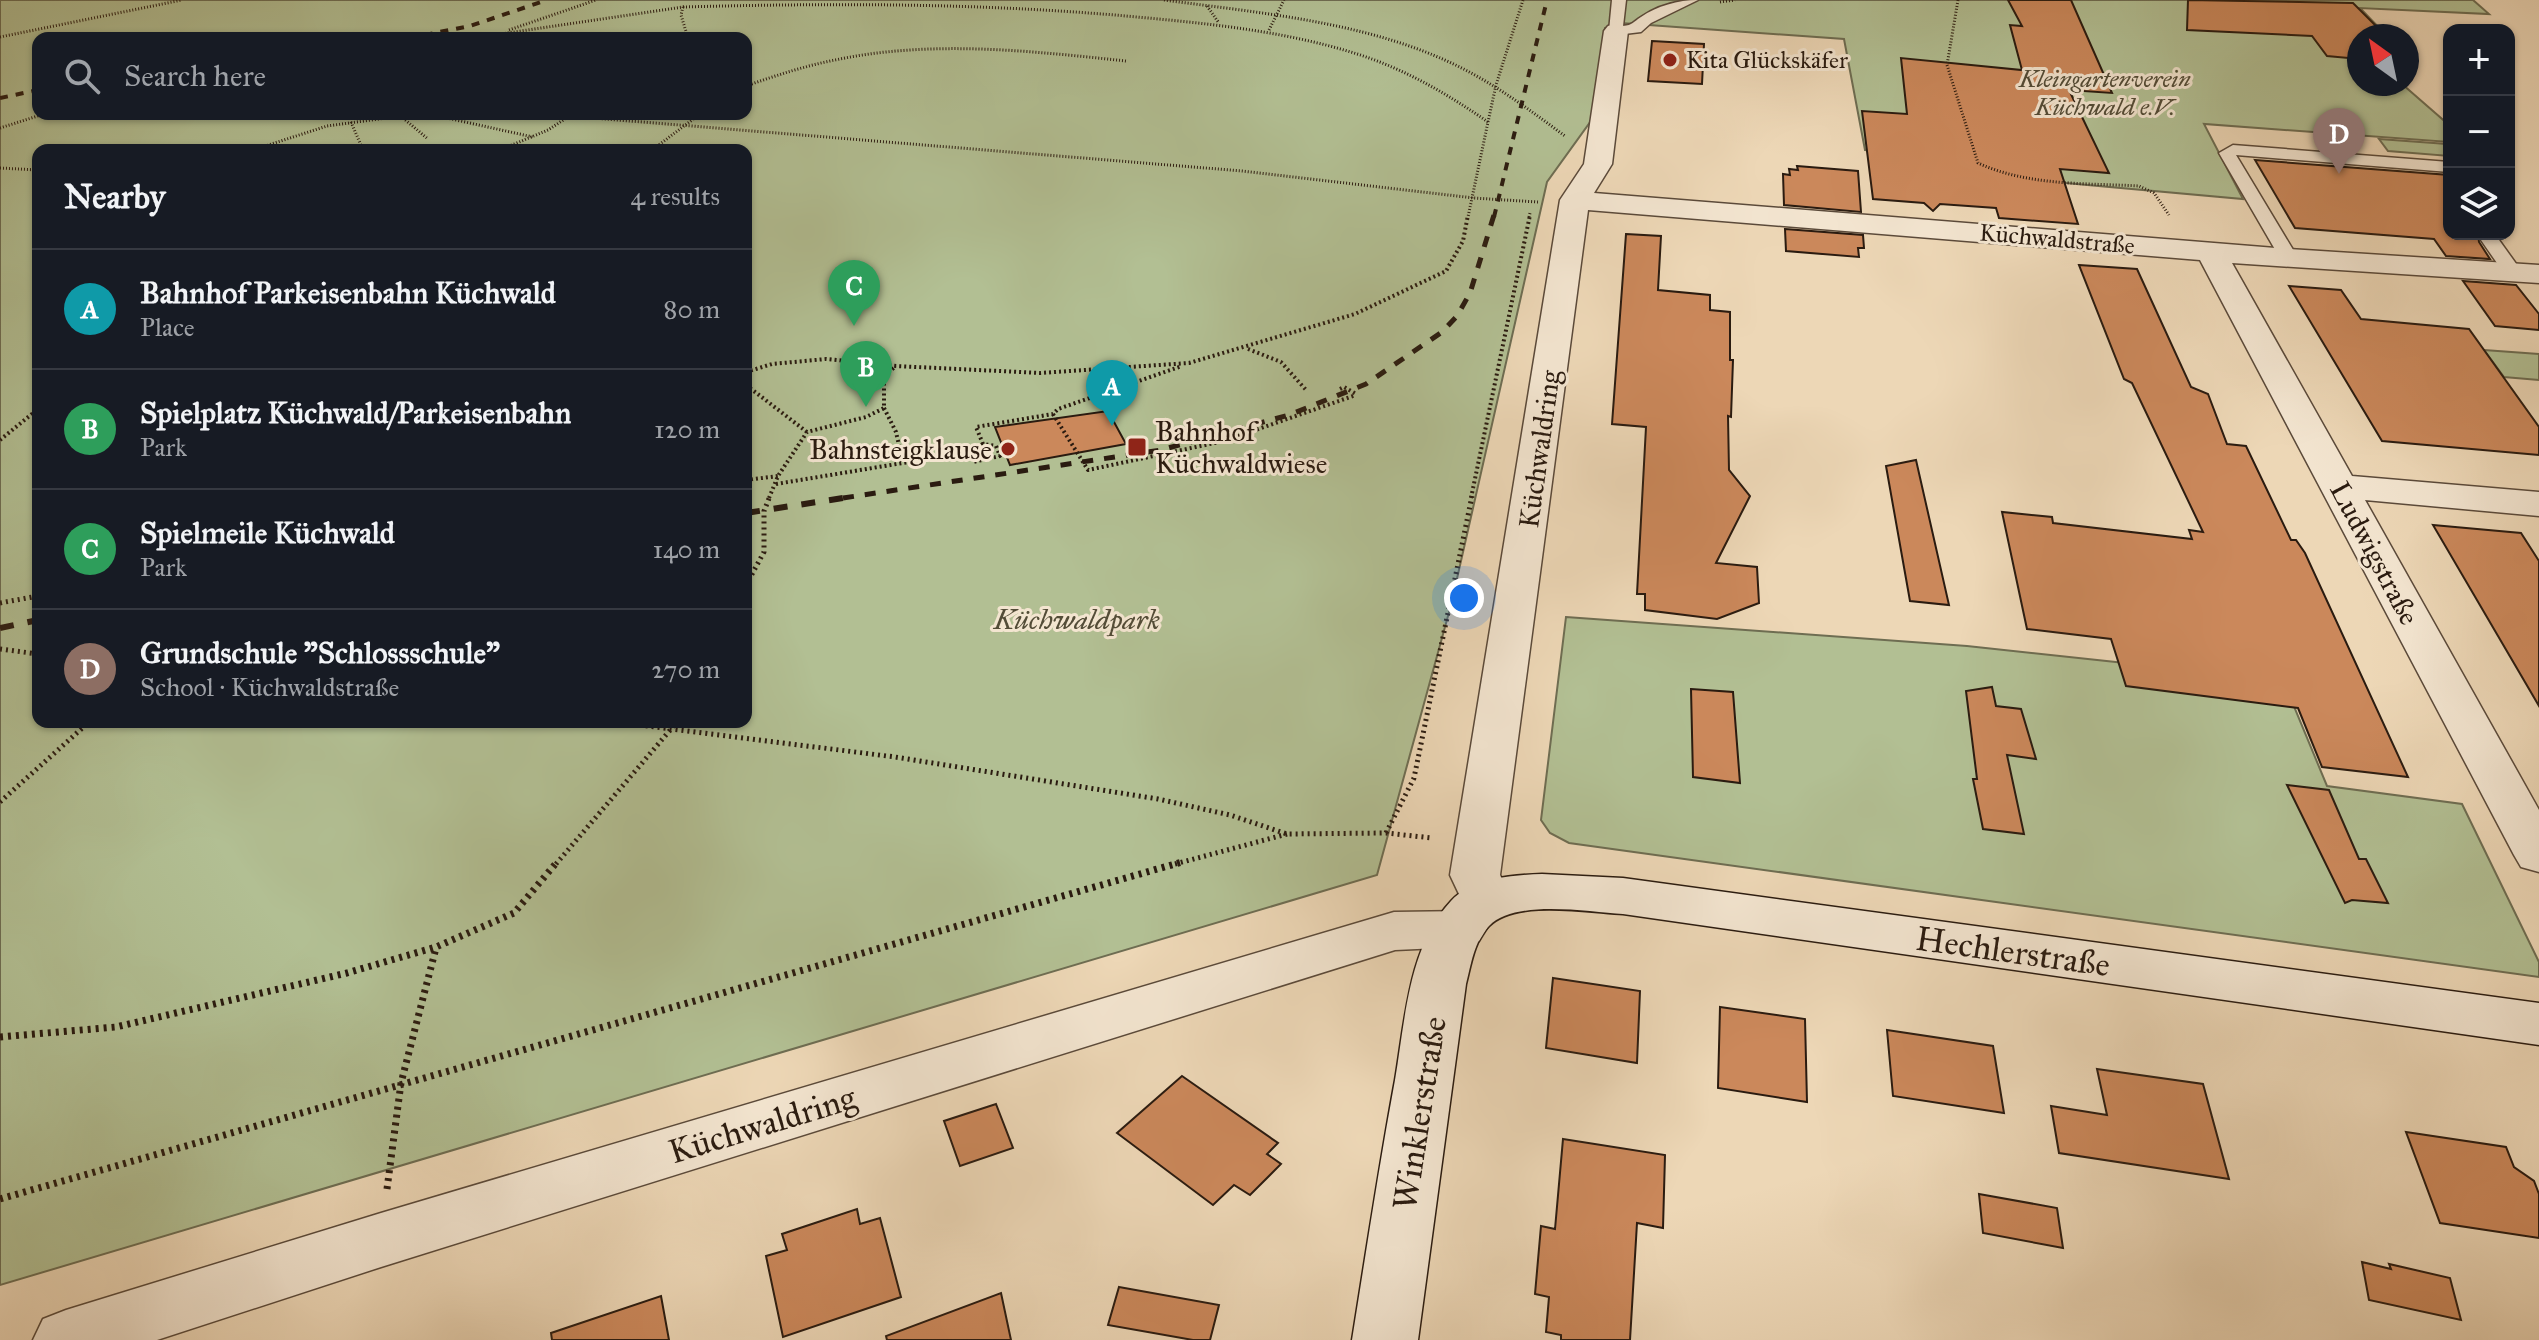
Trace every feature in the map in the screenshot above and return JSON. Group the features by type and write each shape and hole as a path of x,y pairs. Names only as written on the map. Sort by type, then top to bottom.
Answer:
{"street":[{"name":"Küchwaldring","path":"66,1340 381,1240 1394,931 1474,914 1475,875 1575,200 1598,164 1616,31"},
{"name":"Küchwaldstraße","path":"1575,200 2289,258 2526,273"},
{"name":"Ludwigstraße","path":"2204,251 2340,486 2364,537 2539,855"},
{"path":"2340,486 2539,504"},
{"name":"Hechlerstraße","path":"1474,914 1522,892 1623,896 2539,1024"},
{"name":"Winklerstraße","path":"1385,1340 1411,1148 1444,961 1474,914"}],"lane":[{"name":"Küchwaldring","path":"1616,31 1619,0"},
{"path":"1616,31 1636,29 1646,20 1691,0"},
{"path":"2289,258 2227,153 2233,150 2443,167"},
{"path":"2490,240 2526,273"}],"path":[{"path":"0,37 182,0"},
{"path":"499,32 596,0"},
{"path":"686,32 681,15 688,0"},
{"path":"1164,0 1274,15 1391,39 1464,68 1496,85 1523,102 1598,164"},
{"path":"1269,30 1284,0"},
{"path":"983,444 976,427 1053,414 1058,409 1189,363 1355,314 1446,271 1463,241 1496,85 1523,0"},
{"path":"1958,0 1947,65 1978,163 2002,173 2029,178 2147,189 2154,193 2204,251"},
{"path":"514,32 683,7 827,2 972,6 1219,24 1269,30 1344,48 1401,67 1441,88 1488,122"},
{"path":"1207,6 1219,24"},
{"path":"752,84 826,59 894,48 970,48 1126,61"},
{"path":"0,128 32,118"},
{"path":"274,144 351,122 371,120"},
{"path":"406,120 428,139"},
{"path":"456,120 533,137"},
{"path":"515,144 562,120"},
{"path":"618,120 1242,171 1474,198 1575,200"},
{"path":"660,144 693,120"},
{"path":"351,122 360,144"},
{"path":"0,168 32,170"},
{"path":"1386,833 1414,778 1533,201"},
{"path":"1247,348 1281,362 1307,391"},
{"path":"752,370 772,364 826,359 896,366 1040,373 1189,363"},
{"path":"896,366 884,376 884,408 896,432 903,463"},
{"path":"1053,414 1088,470 1197,450 1279,425 1356,395 1344,387 1340,389"},
{"path":"752,390 807,432"},
{"path":"752,574 764,552 764,511 778,476 807,432 866,417 884,408"},
{"path":"0,440 32,414"},
{"path":"775,484 969,452 983,444 996,446 1000,456 973,464 969,452"},
{"path":"752,479 778,476"},
{"path":"0,603 32,597"},
{"path":"0,649 32,653"},
{"path":"0,802 82,728"},
{"path":"0,1037 116,1027 347,973 436,947 514,913 672,728"},
{"path":"696,728 1158,799 1230,815 1287,834"},
{"path":"0,1199 1287,834 1386,833 1480,843"},
{"path":"381,1240 401,1083 436,947"}],"green space":[{"name":"Küchwaldpark","path":"0,0 2473,0 2489,14 2360,8 2375,24 2347,24 2347,96 2416,96 2443,120 2443,142 2204,124 2243,199 1921,170 1918,154 1865,150 1844,39 1621,23 1605,28 1593,118 1547,182 1451,605 1377,875 0,1285"},
{"path":"2379,139 2443,144 2443,156 2388,151"},
{"path":"2484,350 2539,354 2539,380 2504,377"},
{"path":"1566,617 1967,646 2283,680 2327,786 2462,804 2539,962 2539,977 1569,843 1550,833 1541,820"}],"building":[{"path":"2008,0 2071,0 2112,93 2069,90 2109,173 2060,169 2078,224 1999,218 1996,208 1940,204 1933,211 1924,203 1873,199 1862,111 1907,114 1901,58 2022,70 2010,25 2022,26"},
{"path":"2188,0 2353,3 2374,24 2347,24 2347,58 2327,56 2312,36 2187,30"},
{"name":"Kita Glückskäfer","path":"1652,41 1704,44 1702,84 1648,81"},
{"path":"2255,160 2443,175 2443,240 2479,240 2490,259 2446,256 2434,239 2295,228"},
{"path":"1797,166 1858,171 1861,212 1784,205 1783,174 1790,175 1789,169 1798,170"},
{"path":"1785,229 1863,235 1864,248 1858,248 1859,257 1786,251"},
{"path":"1626,234 1661,236 1658,290 1710,295 1710,310 1730,312 1730,360 1733,360 1731,417 1728,416 1729,470 1750,496 1716,563 1757,567 1759,603 1717,619 1645,610 1645,594 1637,594 1646,427 1612,424"},
{"path":"2079,265 2137,269 2191,387 2208,394 2227,444 2246,446 2291,540 2296,540 2305,553 2408,777 2322,767 2298,708 2126,686 2111,639 2027,629 2002,512 2052,517 2053,523 2192,539 2189,530 2203,532 2132,383 2124,379"},
{"path":"2463,281 2516,285 2539,314 2539,330 2495,326"},
{"path":"2289,286 2341,290 2361,319 2469,329 2539,427 2539,455 2382,441"},
{"path":"1108,411 1126,444 1010,465 995,427"},
{"path":"1916,460 1949,605 1910,601 1886,466"},
{"path":"2433,525 2521,533 2539,561 2539,706"},
{"path":"1992,687 1996,706 2021,709 2036,759 2007,755 2024,834 1983,829 1973,779 1977,779 1966,691"},
{"path":"1691,689 1733,692 1740,783 1693,777"},
{"path":"2287,785 2329,790 2359,859 2366,859 2388,903 2352,900 2345,903"},
{"path":"1553,978 1640,991 1637,1063 1546,1048"},
{"path":"1720,1007 1805,1019 1807,1102 1718,1088"},
{"path":"1887,1030 1993,1046 2004,1113 1893,1096"},
{"path":"2097,1069 2203,1084 2229,1179 2059,1153 2051,1106 2107,1115"},
{"path":"1182,1076 1278,1143 1267,1154 1281,1164 1250,1195 1234,1185 1213,1205 1117,1133"},
{"path":"996,1104 1013,1148 960,1166 944,1121"},
{"path":"2406,1132 2506,1147 2514,1167 2534,1181 2539,1194 2539,1238 2440,1223"},
{"path":"1563,1139 1665,1155 1663,1228 1637,1223 1630,1340 1561,1340 1561,1335 1546,1332 1549,1297 1535,1294 1541,1226 1555,1229"},
{"path":"1979,1194 2057,1208 2063,1248 1983,1233"},
{"path":"857,1209 860,1224 880,1218 901,1297 783,1337 766,1256 787,1250 782,1234"},
{"path":"2362,1262 2391,1269 2389,1264 2450,1278 2461,1320 2369,1300"},
{"path":"1119,1287 1219,1305 1210,1340 1193,1340 1108,1325"},
{"path":"1001,1293 1011,1340 887,1340 886,1336"},
{"path":"661,1296 669,1340 552,1340 551,1333"}],"railway":[{"path":"440,32 470,26 547,0"},
{"path":"1494,217 1547,0"},
{"path":"0,98 32,91"},
{"path":"846,498 1161,450 1289,415 1366,384 1442,332 1457,316 1470,293 1494,215"},
{"path":"846,498 856,496"},
{"path":"752,512 846,498"},
{"path":"0,628 32,621"}],"place":[{"name":"Kita Glückskäfer","path":"1670,60"},
{"name":"Grundschule \"Schlossschule\"","path":"2339,174"},
{"name":"Spielmeile Küchwald","path":"854,326"},
{"name":"Spielplatz Küchwald/Parkeisenbahn","path":"866,407"},
{"name":"Bahnhof Parkeisenbahn Küchwald","path":"1112,426"},
{"name":"Bahnhof Küchwaldwiese","path":"1137,447"},
{"name":"Bahnsteigklause","path":"1008,449"}],"park label":[{"name":"Kleingartenverein Küchwald e.V.","path":"2105,93"}]}
